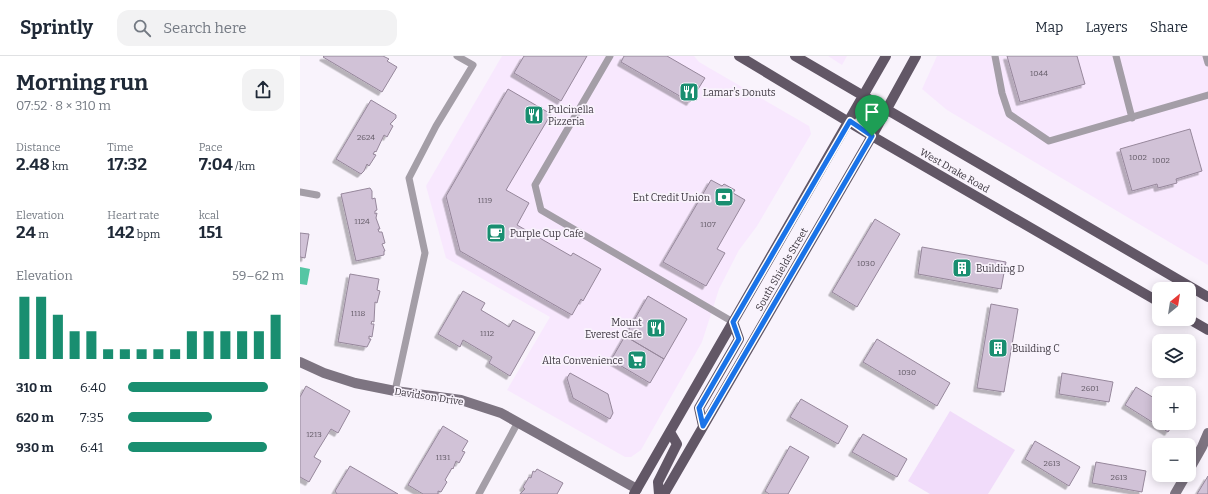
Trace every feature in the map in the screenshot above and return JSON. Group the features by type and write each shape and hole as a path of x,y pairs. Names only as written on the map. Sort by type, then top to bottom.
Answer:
{"main road":[{"name":"West Drake Road","path":"739,56 850,121 872,136 1152,298"},
{"name":"West Drake Road","path":"795,56 886,111 1208,296"},
{"name":"South Shields Street","path":"637,492 886,56"},
{"name":"South Shields Street","path":"664,494 872,136 916,56"},
{"path":"703,426 699,408 739,339 733,322"},
{"path":"1196,323 1208,330"},
{"path":"659,494 658,482 677,444 670,432"}],"street":[{"name":"Davidson Drive","path":"300,362 324,373 355,383 395,391 461,400 501,413 637,492"},
{"path":"1196,458 1208,433"},
{"path":"1175,494 1182,482"}],"lane":[{"path":"395,391 425,253 408,178 436,126 473,65 458,56"},
{"path":"610,56 535,185 541,210 733,322"},
{"path":"995,56 1002,93 1009,114 1049,141 1208,95"},
{"path":"1116,56 1132,118"},
{"path":"1206,56 1208,63"},
{"path":"300,192 317,195"},
{"path":"479,494 518,422"}],"shaded area":[{"path":"502,56 694,56 699,62 809,126 811,134 757,226 739,250 719,289 702,342 641,450 631,457 625,457 507,390 550,317 446,258 426,186"},
{"path":"828,56 847,56 842,65"},
{"path":"937,56 1208,56 1208,265 947,110 922,89"},
{"path":"300,267 310,269 307,285 300,284"},
{"path":"950,411 1015,450 988,494 930,494 908,481"}],"building":[{"path":"383,56 389,59 387,61 397,67 382,92 323,57"},
{"path":"524,56 587,56 561,101 514,73"},
{"path":"624,56 667,56 705,78 690,102 621,62"},
{"path":"1007,56 1077,56 1085,84 1020,102"},
{"path":"508,89 551,114 506,190 529,203 517,225 571,256 573,253 601,269 583,301 581,299 572,315 460,251 446,196"},
{"path":"371,100 396,115 396,118 390,124 393,126 387,137 384,135 376,152 375,151 373,154 376,155 369,166 367,164 361,174 336,159"},
{"path":"1190,129 1202,171 1176,179 1177,183 1158,188 1157,184 1132,191 1120,149"},
{"path":"711,180 722,186 724,184 735,190 733,193 745,200 717,249 725,253 706,286 663,262"},
{"path":"370,188 372,191 372,199 375,198 377,210 375,211 375,214 377,213 376,218 380,229 378,229 379,232 382,232 385,243 382,244 385,251 384,255 356,261 341,194"},
{"path":"875,219 900,234 857,307 832,292"},
{"path":"300,233 309,234 305,258 300,257"},
{"name":"Building D","path":"922,247 1006,262 1001,289 918,274"},
{"path":"350,274 379,279 377,290 380,291 377,303 375,302 374,322 372,321 371,324 374,324 372,337 369,336 369,339 371,339 367,347 338,342"},
{"path":"463,291 485,303 481,310 509,327 513,320 535,332 510,376 489,363 492,357 463,340 460,347 438,334"},
{"name":"Mount Everest Cafe","path":"648,296 687,319 664,359 625,336"},
{"name":"Building C","path":"991,304 1018,309 1004,392 977,388"},
{"name":"Alta Convenience","path":"625,336 664,359 650,383 611,360"},
{"path":"877,339 950,383 937,406 863,362"},
{"path":"570,373 608,394 613,413 610,419 573,398 567,378"},
{"path":"1062,373 1113,382 1109,402 1059,394"},
{"path":"306,386 350,411 338,433 331,429 318,450 314,457 321,461 309,482 300,477 300,397"},
{"path":"1136,387 1152,397 1152,422 1125,405"},
{"path":"801,399 848,426 838,444 790,417"},
{"path":"443,426 468,441 462,451 465,452 459,463 456,461 453,469 452,468 445,480 447,482 441,492 438,491 438,494 423,494 408,485"},
{"path":"863,434 907,459 897,477 852,452"},
{"path":"1035,441 1080,467 1069,486 1025,459"},
{"path":"790,446 809,457 788,494 769,494 765,491"},
{"path":"1096,462 1146,471 1142,492 1092,483"},
{"path":"350,466 398,494 337,494 335,491"},
{"path":"537,469 563,483 557,494 520,494 525,489 523,487 529,477 531,478 533,471 535,472"},
{"path":"1208,476 1208,494 1197,494"}],"place":[{"name":"Lamar's Donuts","path":"689,92"},
{"name":"Pulcinella Pizzeria","path":"534,115"},
{"name":"Ent Credit Union","path":"724,197"},
{"name":"Purple Cup Cafe","path":"496,233"},
{"name":"Building D","path":"962,268"},
{"name":"Mount Everest Cafe","path":"656,328"},
{"name":"Building C","path":"998,348"},
{"name":"Alta Convenience","path":"637,360"}],"route":[{"path":"850,121 872,136 703,426 699,408 739,339 733,322 850,121"}]}
